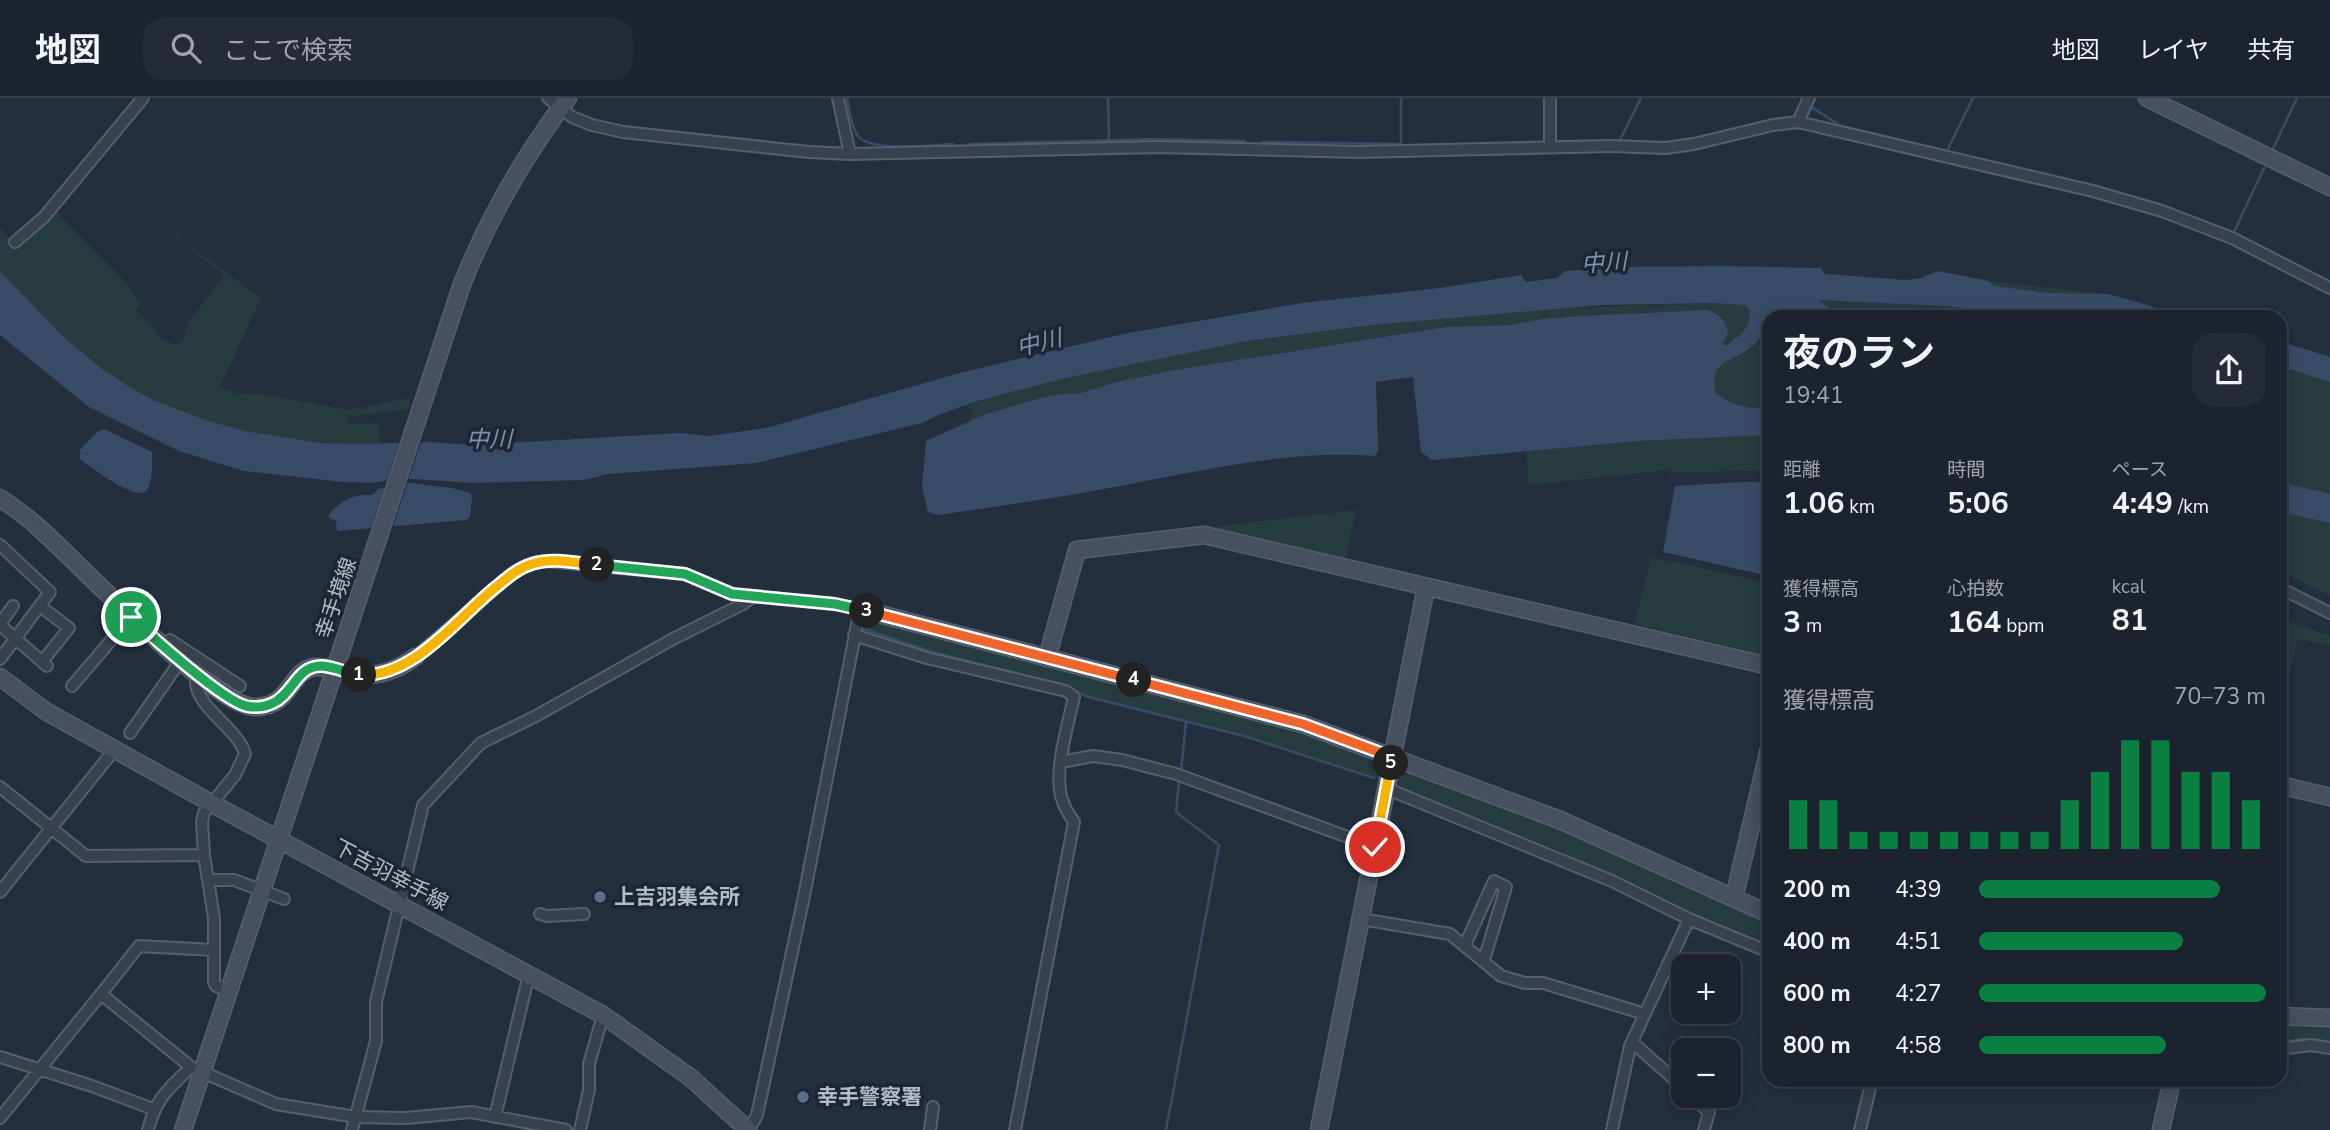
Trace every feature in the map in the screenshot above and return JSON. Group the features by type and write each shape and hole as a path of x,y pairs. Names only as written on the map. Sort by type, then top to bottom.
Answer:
{"street":[{"path":"15,242 44,217 144,98"},
{"path":"838,98 850,154"},
{"path":"1550,98 1550,147"},
{"path":"1798,122 1809,98"},
{"path":"2147,98 2330,187"},
{"path":"558,101 593,125 623,132 850,154 1157,147 1359,152 1550,147 1665,148 1798,122 2093,191 2162,211 2232,238 2330,288"},
{"name":"幸手境線","path":"183,1130 197,1070 228,990 280,839 334,669 473,256 514,175 558,101"},
{"path":"0,498 37,526 131,617 200,676 234,701 248,706 258,707 282,698 308,668 323,666 362,675 375,675 403,666 498,584 533,563 556,561 685,574 722,590 752,597 835,604 860,609 1303,724 1560,820 1762,911"},
{"path":"1047,658 1077,550 1204,535 1762,664"},
{"path":"0,545 50,592 0,659"},
{"path":"1319,1130 1426,587"},
{"path":"2287,592 2330,613"},
{"path":"352,1130 376,1041 376,1002 423,805 481,743 536,716 752,597"},
{"path":"13,606 0,624 45,664 69,628 40,606"},
{"path":"748,1130 757,1115 796,936 860,609"},
{"path":"72,686 131,617"},
{"path":"854,635 927,658 1066,691 1074,697 1059,786 1062,801 1074,822 1015,1130"},
{"path":"170,640 240,686"},
{"path":"130,733 181,660"},
{"path":"200,676 196,681 198,692 238,737 245,754 236,775 211,803 202,822 204,855 214,918 215,982 216,986 228,990"},
{"name":"下吉羽幸手線","path":"0,677 47,712 603,1015 691,1078 748,1130"},
{"path":"0,892 116,749"},
{"path":"1061,762 1093,756 1163,770 1375,847"},
{"path":"1734,898 1762,779"},
{"path":"2287,787 2330,797"},
{"path":"0,788 86,856 204,855"},
{"path":"1385,788 1612,881 1689,919 1762,949"},
{"path":"208,880 234,880 284,898"},
{"path":"1465,945 1494,881 1506,887 1484,960"},
{"path":"540,914 584,914"},
{"path":"1361,919 1450,934 1501,975 1525,983 1543,983 1645,1014"},
{"path":"1612,1130 1632,1042 1689,919"},
{"path":"0,1118 139,946 214,950"},
{"path":"495,1117 529,974"},
{"path":"101,994 197,1070 276,1104 356,1117 406,1118 471,1112 566,1130"},
{"path":"580,1130 589,1090 590,1064 603,1015"},
{"path":"2287,1016 2330,1018"},
{"path":"1632,1042 1671,1076"},
{"path":"2287,1048 2311,1045 2330,1048"},
{"path":"0,1057 153,1109"},
{"path":"148,1130 153,1109 163,1093 197,1070"},
{"path":"1860,1130 1870,1087"},
{"path":"2161,1130 2170,1087"},
{"path":"930,1130 933,1107"},
{"path":"1704,1130 1709,1112 1705,1108"}],"green space":[{"path":"54,210 121,277 141,304 136,310 163,339 177,345 184,337 188,323 224,275 175,236 179,230 180,239 261,298 220,387 236,393 267,395 349,410 409,398 410,409 348,417 349,423 370,424 378,421 380,444 323,443 237,430 182,412 137,392 88,357 0,271 0,228 18,245"},
{"path":"1989,281 2108,294 2049,293 1994,286"},
{"path":"1816,300 1983,310 1832,310"},
{"path":"1712,303 1744,305 1749,308 1747,326 1726,346 1695,310 1681,313 1579,316 1510,325 1446,327 1175,370 1116,382 1081,393 1052,395 970,421 969,418 973,414 964,405 1061,379 1247,341 1372,325 1565,308"},
{"path":"1762,335 1762,408 1728,401 1716,393 1714,381 1720,366 1749,350"},
{"path":"2287,368 2330,382 2330,494 2287,484"},
{"path":"1762,435 1762,470 1669,473 1669,470 1529,485 1526,451 1638,441"},
{"path":"1356,510 1345,561 1204,528"},
{"path":"2287,514 2330,523 2330,596 2287,575"},
{"path":"1651,557 1762,581 1762,654 1635,624"},
{"path":"866,615 1304,730 1370,755 1367,767 1378,771 1378,778 1251,737 1085,695 1067,685 944,654 860,627 861,619"},
{"path":"2288,620 2330,636 2330,646 2298,639 2287,683"},
{"path":"1412,771 1552,823 1762,916 1762,941 1550,847 1537,845 1396,785 1399,778"},
{"path":"2287,1021 2330,1024 2330,1041 2287,1039"}],"water":[{"path":"1628,267 1821,268 1825,274 1906,280 1921,278 1938,271 1989,281 1994,286 2049,293 2108,294 2161,310 1983,310 1818,300 1833,310 1762,310 1762,334 1756,343 1724,363 1716,374 1716,393 1741,406 1762,408 1762,435 1638,441 1432,460 1421,452 1413,377 1376,382 1378,450 1375,456 1308,456 1241,463 1067,496 939,515 928,512 922,487 926,441 986,414 1052,395 1081,393 1116,382 1175,370 1446,327 1510,325 1579,316 1708,310 1724,321 1728,333 1723,344 1726,346 1747,326 1749,309 1744,305 1712,303 1602,305 1372,325 1247,341 1061,379 974,402 922,423 756,463 608,474 584,480 472,483 414,479 373,483 343,482 244,471 179,451 89,407 0,335 0,271 65,338 102,369 155,401 244,431 320,443 365,444 430,442 472,445 680,433 709,436 766,428 960,373 1123,334 1302,303 1440,288 1521,275 1526,282 1557,278 1565,271"},
{"path":"2287,343 2330,357 2330,382 2287,368"},
{"path":"104,429 152,452 151,477 147,490 142,493 124,488 80,459 80,450 96,433"},
{"path":"1762,482 1762,574 1663,552 1675,486"},
{"path":"410,483 470,493 470,517 466,520 337,531 336,521 329,518 334,509 348,499 372,495 378,489"},
{"path":"2287,484 2330,494 2330,523 2287,514"}],"pier":[{"path":"422,439 392,530 370,532 400,440"}],"waterway":[{"path":"847,98 855,131 864,141 902,147 953,144"},
{"path":"1108,98 1109,140"},
{"path":"1262,142 1401,144 1401,98"},
{"path":"1619,142 1641,98"},
{"path":"1813,108 1841,126 1947,151 1973,98"},
{"path":"2273,149 2297,98"},
{"path":"970,144 1153,139 1245,141"},
{"path":"1556,141 1585,141"},
{"path":"1515,143 1543,142"},
{"path":"1357,143 1357,146 1375,146"},
{"path":"2233,234 2264,168"},
{"path":"861,628 936,653 1063,685"},
{"path":"1069,687 1085,696 1244,736 1374,778"},
{"path":"1181,771 1186,722"},
{"path":"1166,1130 1219,845 1176,812 1179,781"},
{"path":"1401,789 1459,813"},
{"path":"1543,847 1579,862"},
{"path":"1671,904 1712,923"},
{"path":"1754,940 1762,943"},
{"path":"2287,1041 2301,1039 2330,1042"}],"place":[{"name":"上吉羽集会所","path":"600,897"},
{"name":"幸手警察署","path":"803,1097"}],"route":[{"path":"131,617 200,676 234,701 258,707 282,698 308,668 323,666 348,673 375,675 403,666 428,648 498,584 533,563 556,561 685,574 732,594 860,609 1303,724 1392,757 1375,847"}],"water label":[{"name":"中川","path":"1604,263"},
{"name":"中川","path":"1039,343"},
{"name":"中川","path":"489,439"}]}
